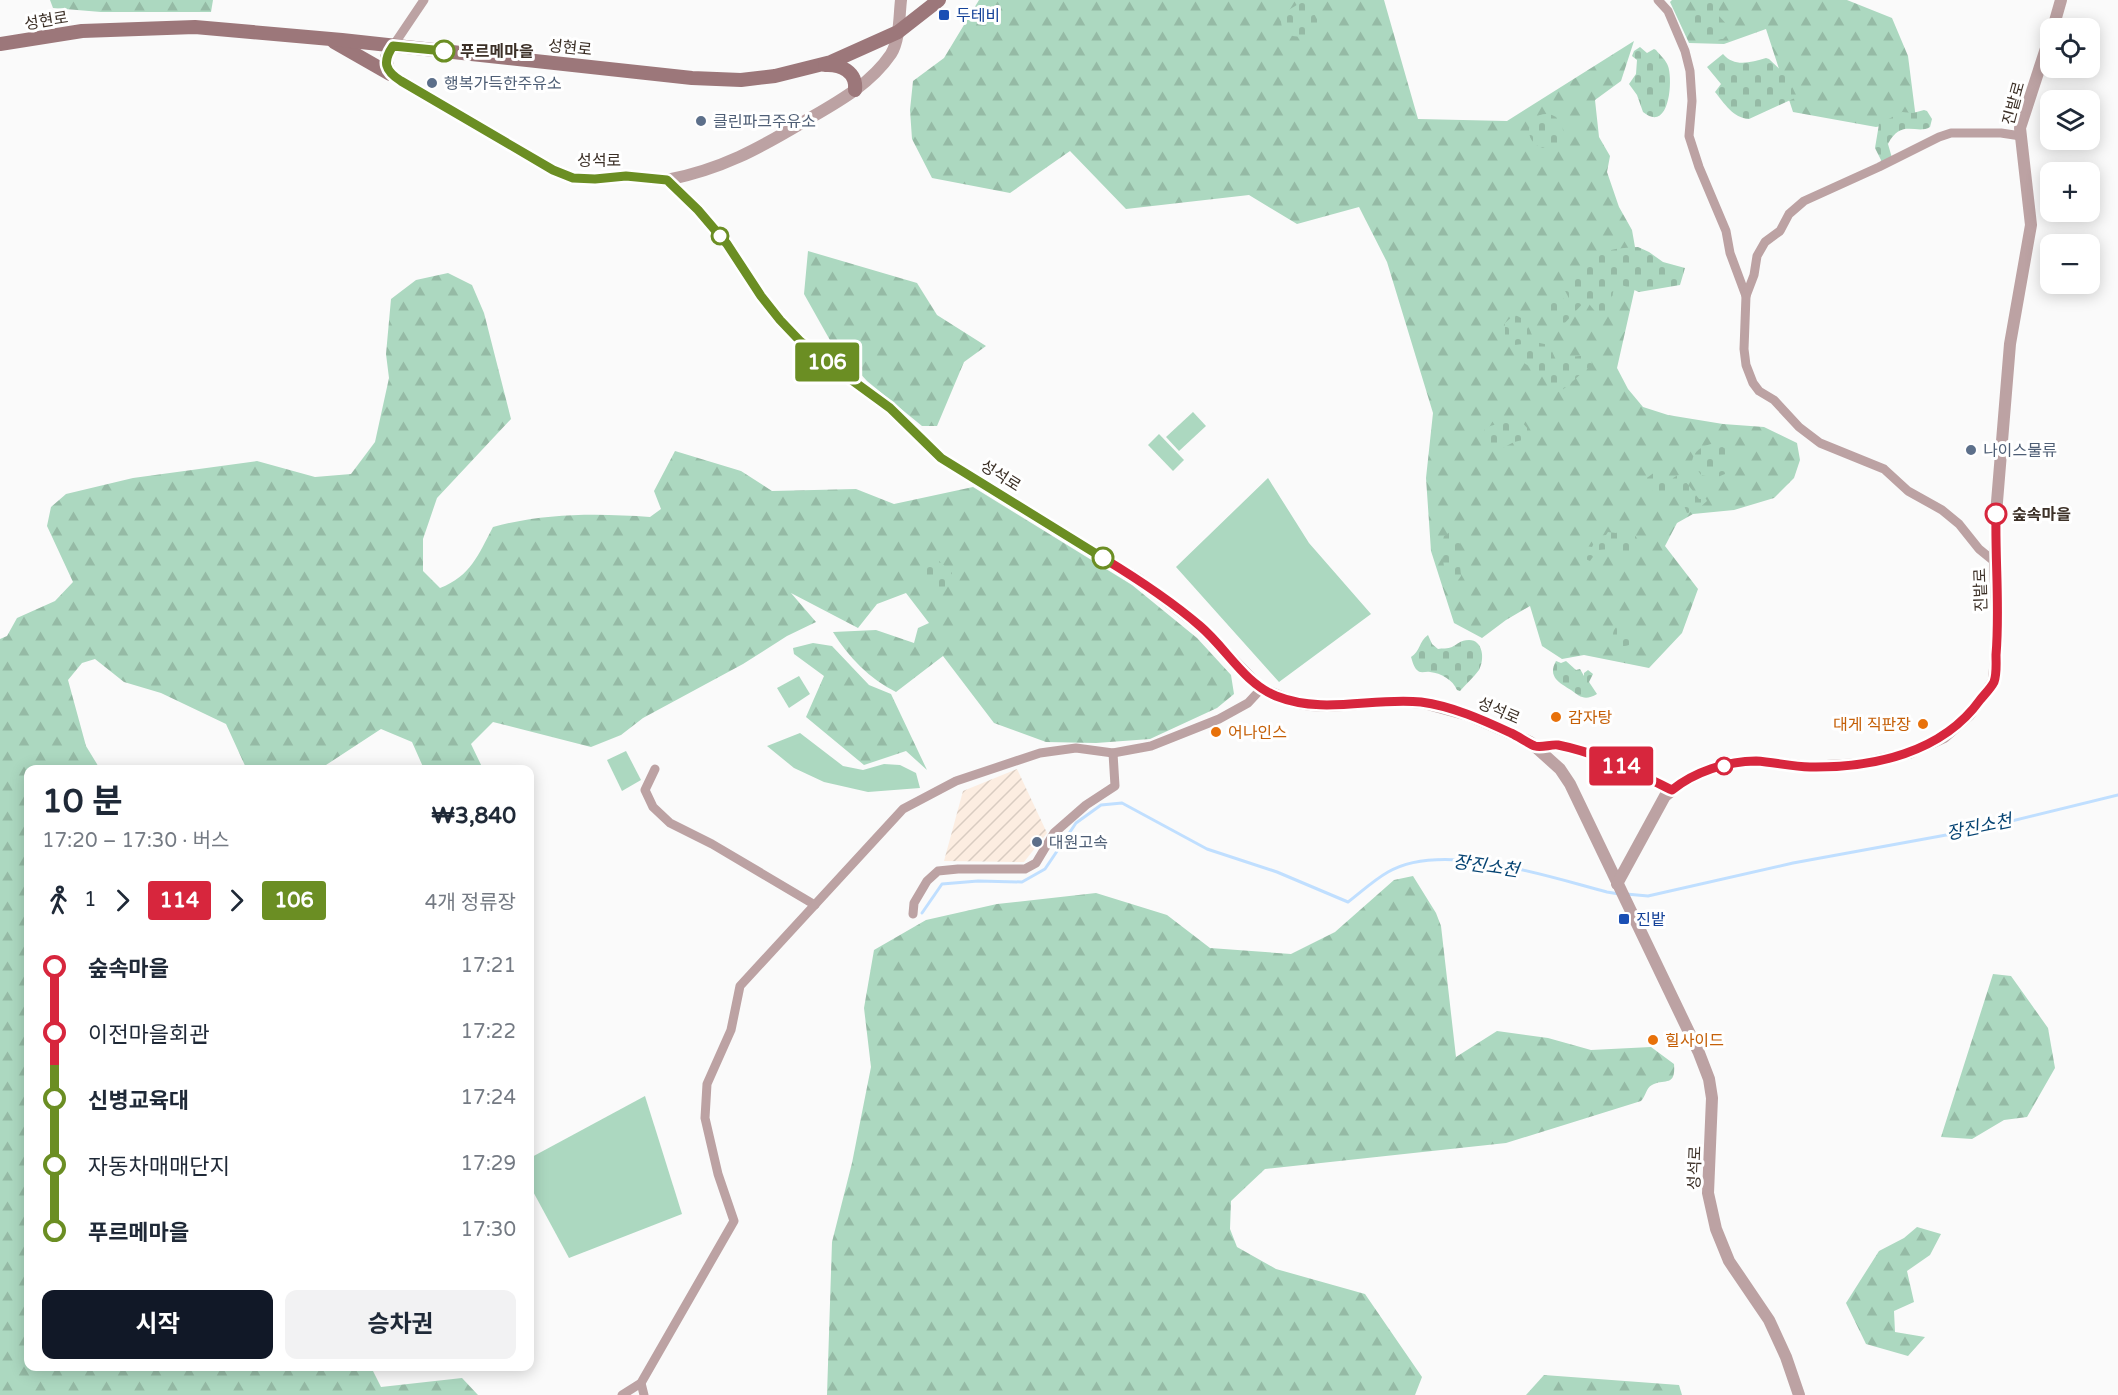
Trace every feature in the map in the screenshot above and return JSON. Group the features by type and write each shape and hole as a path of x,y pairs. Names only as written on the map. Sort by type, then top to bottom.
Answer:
{"main road":[{"name":"성현로","path":"0,44 82,31 195,27 692,78 741,80 775,76 820,65 855,52 898,32 939,0"},
{"path":"327,39 390,74"},
{"path":"820,65 838,65 846,69 855,84 855,90"}],"street":[{"path":"390,74 386,57 424,0"},
{"path":"667,180 697,174 732,162 766,145 855,90 892,52 898,32 901,0"},
{"path":"1658,0 1668,11 1685,51 1690,71 1692,101 1689,136 1699,167 1726,231 1730,253 1746,296"},
{"path":"2056,18 2061,0"},
{"name":"진밭로","path":"1618,886 1665,796 1680,784 1704,771 1733,763 1756,761 1809,767 1862,764 1909,753 1944,737 1969,715 1994,681 1998,631 1995,562 1996,509 2010,344 2031,225 2020,128 2040,67"},
{"name":"성석로","path":"390,74 553,170 573,178 595,179 626,176 667,180 698,210 727,244 761,296 800,341 890,408 941,458 1138,579 1201,627 1261,689 1294,702 1311,705 1329,706 1400,701 1424,703 1468,715 1512,733 1535,746 1560,769 1570,784 1686,1023 1709,1079 1712,1098 1708,1193 1716,1229 1723,1249 1768,1320 1786,1357 1798,1395"},
{"path":"1995,562 1979,549 1959,524 1942,510 1908,491 1884,469 1820,443 1799,427 1774,400 1759,391 1746,365 1744,349 1746,296 1754,275 1757,256 1765,242 1780,231 1789,214 1804,201 1939,137 1951,134 2001,133 2021,136"},
{"path":"622,1395 641,1383 734,1221 718,1174 705,1118 707,1084 731,1030 740,986 903,809 957,781 1040,753 1076,748 1113,753 1151,746 1202,727 1248,703 1261,689"},
{"path":"1535,746 1555,744 1605,758 1672,790"},
{"path":"913,914 914,903 927,882 938,871 1025,869 1036,863 1054,833 1086,805 1115,786 1113,753"},
{"path":"655,769 645,790 653,807 670,823 722,849 815,905"},
{"path":"641,1383 644,1395"}],"shaded area":[{"path":"1017,769 1047,833 1024,862 944,861 963,791"}],"green space":[{"path":"50,0 213,0 211,12 101,12 53,8"},
{"path":"979,0 1384,0 1418,119 1507,121 1634,41 1621,81 1595,100 1599,137 1610,156 1607,172 1619,207 1632,230 1639,270 1617,368 1628,389 1643,407 1668,415 1723,424 1764,427 1797,443 1800,460 1794,478 1774,498 1734,510 1693,514 1677,523 1665,546 1698,589 1682,633 1649,668 1584,655 1562,659 1542,646 1530,606 1482,638 1454,623 1431,551 1426,478 1433,413 1387,262 1359,207 1297,224 1249,195 1126,209 1070,151 1010,193 932,178 912,139 910,110 913,81 944,58"},
{"path":"1307,0 1322,29 1292,36 1282,26 1283,16"},
{"path":"1672,0 1847,0 1892,18 1908,56 1916,119 1876,127 1793,112 1766,29 1724,44 1689,43 1670,2"},
{"path":"1702,0 1713,0 1719,3 1719,16 1729,27 1727,35 1722,40 1694,34 1695,26 1689,20 1701,8"},
{"path":"1640,47 1647,53 1656,50 1668,66 1670,82 1668,102 1659,116 1652,117 1643,112 1637,95 1629,84 1636,74 1637,60 1632,56 1634,51"},
{"path":"1723,54 1738,62 1769,59 1787,76 1797,97 1749,119 1738,116 1715,92 1721,84 1707,67"},
{"path":"1924,110 1932,119 1930,127 1904,129 1898,132 1888,144 1892,158 1880,164 1881,160 1875,148 1879,124 1902,112 1913,113"},
{"path":"1546,114 1558,119 1563,131 1558,143 1546,148 1534,143 1529,131 1534,119"},
{"path":"1638,247 1663,262 1685,268 1680,285 1639,292 1617,283 1614,285 1605,311 1597,314 1586,300 1563,325 1553,327 1551,325 1546,313 1548,303 1562,298 1571,302 1563,287 1568,279 1583,272 1588,261 1605,252"},
{"path":"808,251 917,283 937,315 986,346 964,362 937,426 922,426 867,381 831,342 804,294"},
{"path":"448,273 472,285 484,313 511,419 437,498 423,539 423,571 440,588 451,583 466,571 478,555 493,527 531,519 571,515 650,517 661,509 654,491 675,451 741,471 772,491 856,489 894,504 973,487 1132,585 1197,638 1231,675 1234,694 1217,708 1150,739 1096,743 1046,742 994,723 943,656 896,692 877,681 853,659 833,632 876,630 914,643 918,628 929,623 906,593 877,604 858,628 791,593 816,622 787,636 743,664 643,718 621,735 591,747 493,722 471,744 481,765 422,765 412,742 381,729 326,765 245,765 226,724 161,693 124,682 95,659 82,663 68,680 86,746 98,765 24,765 24,1371 373,1371 381,1387 462,1378 478,1395 0,1395 0,639 7,636 17,618 55,601 73,582 47,526 51,507 66,494 133,478 257,461 315,477 351,474 375,442 389,378 386,354 391,299 416,280"},
{"path":"1514,315 1525,322 1535,342 1549,345 1556,360 1566,362 1569,357 1590,355 1592,364 1560,392 1553,390 1545,376 1524,363 1521,355 1525,346 1523,344 1506,346 1505,323"},
{"path":"1193,412 1206,426 1179,451 1166,437"},
{"path":"1516,419 1528,429 1527,439 1514,442 1497,451 1483,443 1485,429"},
{"path":"1159,434 1184,460 1173,471 1148,445"},
{"path":"1711,444 1723,447 1730,456 1730,472 1715,478 1701,475 1692,461 1699,449"},
{"path":"1655,472 1672,482 1675,477 1684,476 1699,499 1707,501 1696,511 1687,513 1676,491 1657,494 1645,486 1644,480"},
{"path":"1268,478 1309,543 1371,614 1279,682 1176,567"},
{"path":"1621,530 1632,533 1640,542 1637,553 1624,556 1610,549 1598,550 1590,561 1583,558 1581,550 1586,546 1592,547 1597,537"},
{"path":"1450,532 1461,536 1459,555 1461,576 1454,586 1447,576 1443,555 1444,536"},
{"path":"937,559 952,573 940,596 917,575"},
{"path":"1620,624 1628,624 1635,631 1635,639 1628,646 1620,646 1613,639 1613,631"},
{"path":"1428,635 1432,644 1438,649 1450,648 1461,641 1469,640 1474,641 1480,647 1481,666 1460,691 1442,675 1420,672 1415,668 1411,657"},
{"path":"813,643 832,646 869,685 891,694 927,770 906,751 864,765 806,717 824,676 794,654 793,648"},
{"path":"1556,661 1561,663 1566,661 1576,670 1580,669 1584,676 1588,670 1593,674 1589,682 1597,694 1583,697 1559,682 1553,671"},
{"path":"799,676 810,694 789,708 777,688"},
{"path":"800,733 843,766 863,770 884,764 900,765 916,773 920,788 868,792 824,782 794,768 767,746"},
{"path":"626,751 641,780 622,791 607,760"},
{"path":"1413,876 1436,913 1441,926 1456,1057 1497,1031 1548,1038 1591,1050 1651,1047 1674,1064 1671,1079 1650,1086 1641,1101 1506,1143 1265,1169 1231,1201 1230,1229 1237,1247 1276,1269 1365,1294 1422,1377 1415,1395 827,1395 832,1242 852,1163 871,1067 864,1008 874,950 926,920 997,904 1096,893 1167,915 1210,948 1291,954 1335,932 1394,880"},
{"path":"1993,974 2011,976 2048,1028 2055,1068 2027,1117 2004,1120 1972,1139 1941,1137"},
{"path":"645,1096 682,1214 569,1258 534,1193 534,1156"},
{"path":"1917,1227 1941,1234 1930,1255 1907,1271 1914,1302 1894,1311 1895,1332 1925,1337 1908,1356 1866,1344 1846,1303 1879,1251 1904,1238"},
{"path":"1544,1375 1679,1385 1682,1395 1526,1395"}],"waterway":[{"name":"장진소천","path":"1626,894 1648,896 1793,863 1979,829 2118,795"},
{"name":"장진소천","path":"922,913 942,884 978,881 1022,882 1045,869 1076,823 1101,805 1122,803 1207,849 1277,872 1348,902 1388,872 1411,863 1437,860 1466,860 1496,864 1619,894"}],"bus line":[{"name":"106","path":"444,51 393,46 387,54 386,61 390,74 553,170 573,178 595,179 626,176 667,180 698,210 727,244 761,296 800,341 890,408 941,458 1103,558"},
{"name":"114","path":"1103,558 1138,579 1201,627 1261,689 1277,696 1294,702 1329,706 1400,701 1424,703 1468,715 1512,733 1535,746 1555,744 1605,758 1672,790 1704,771 1733,763 1756,761 1809,767 1862,764 1909,753 1944,737 1969,715 1994,681 1998,631 1995,562 1996,514"}],"place":[{"name":"두테비","path":"944,15"},
{"name":"푸르메마을","path":"444,51"},
{"name":"행복가득한주유소","path":"432,83"},
{"name":"클린파크주유소","path":"701,121"},
{"name":"나이스물류","path":"1971,450"},
{"name":"숲속마을","path":"1996,514"},
{"name":"감자탕","path":"1556,717"},
{"name":"대게 직판장","path":"1923,724"},
{"name":"어나인스","path":"1216,732"},
{"name":"대원고속","path":"1037,842"},
{"name":"진밭","path":"1624,919"},
{"name":"힐사이드","path":"1653,1040"}]}
